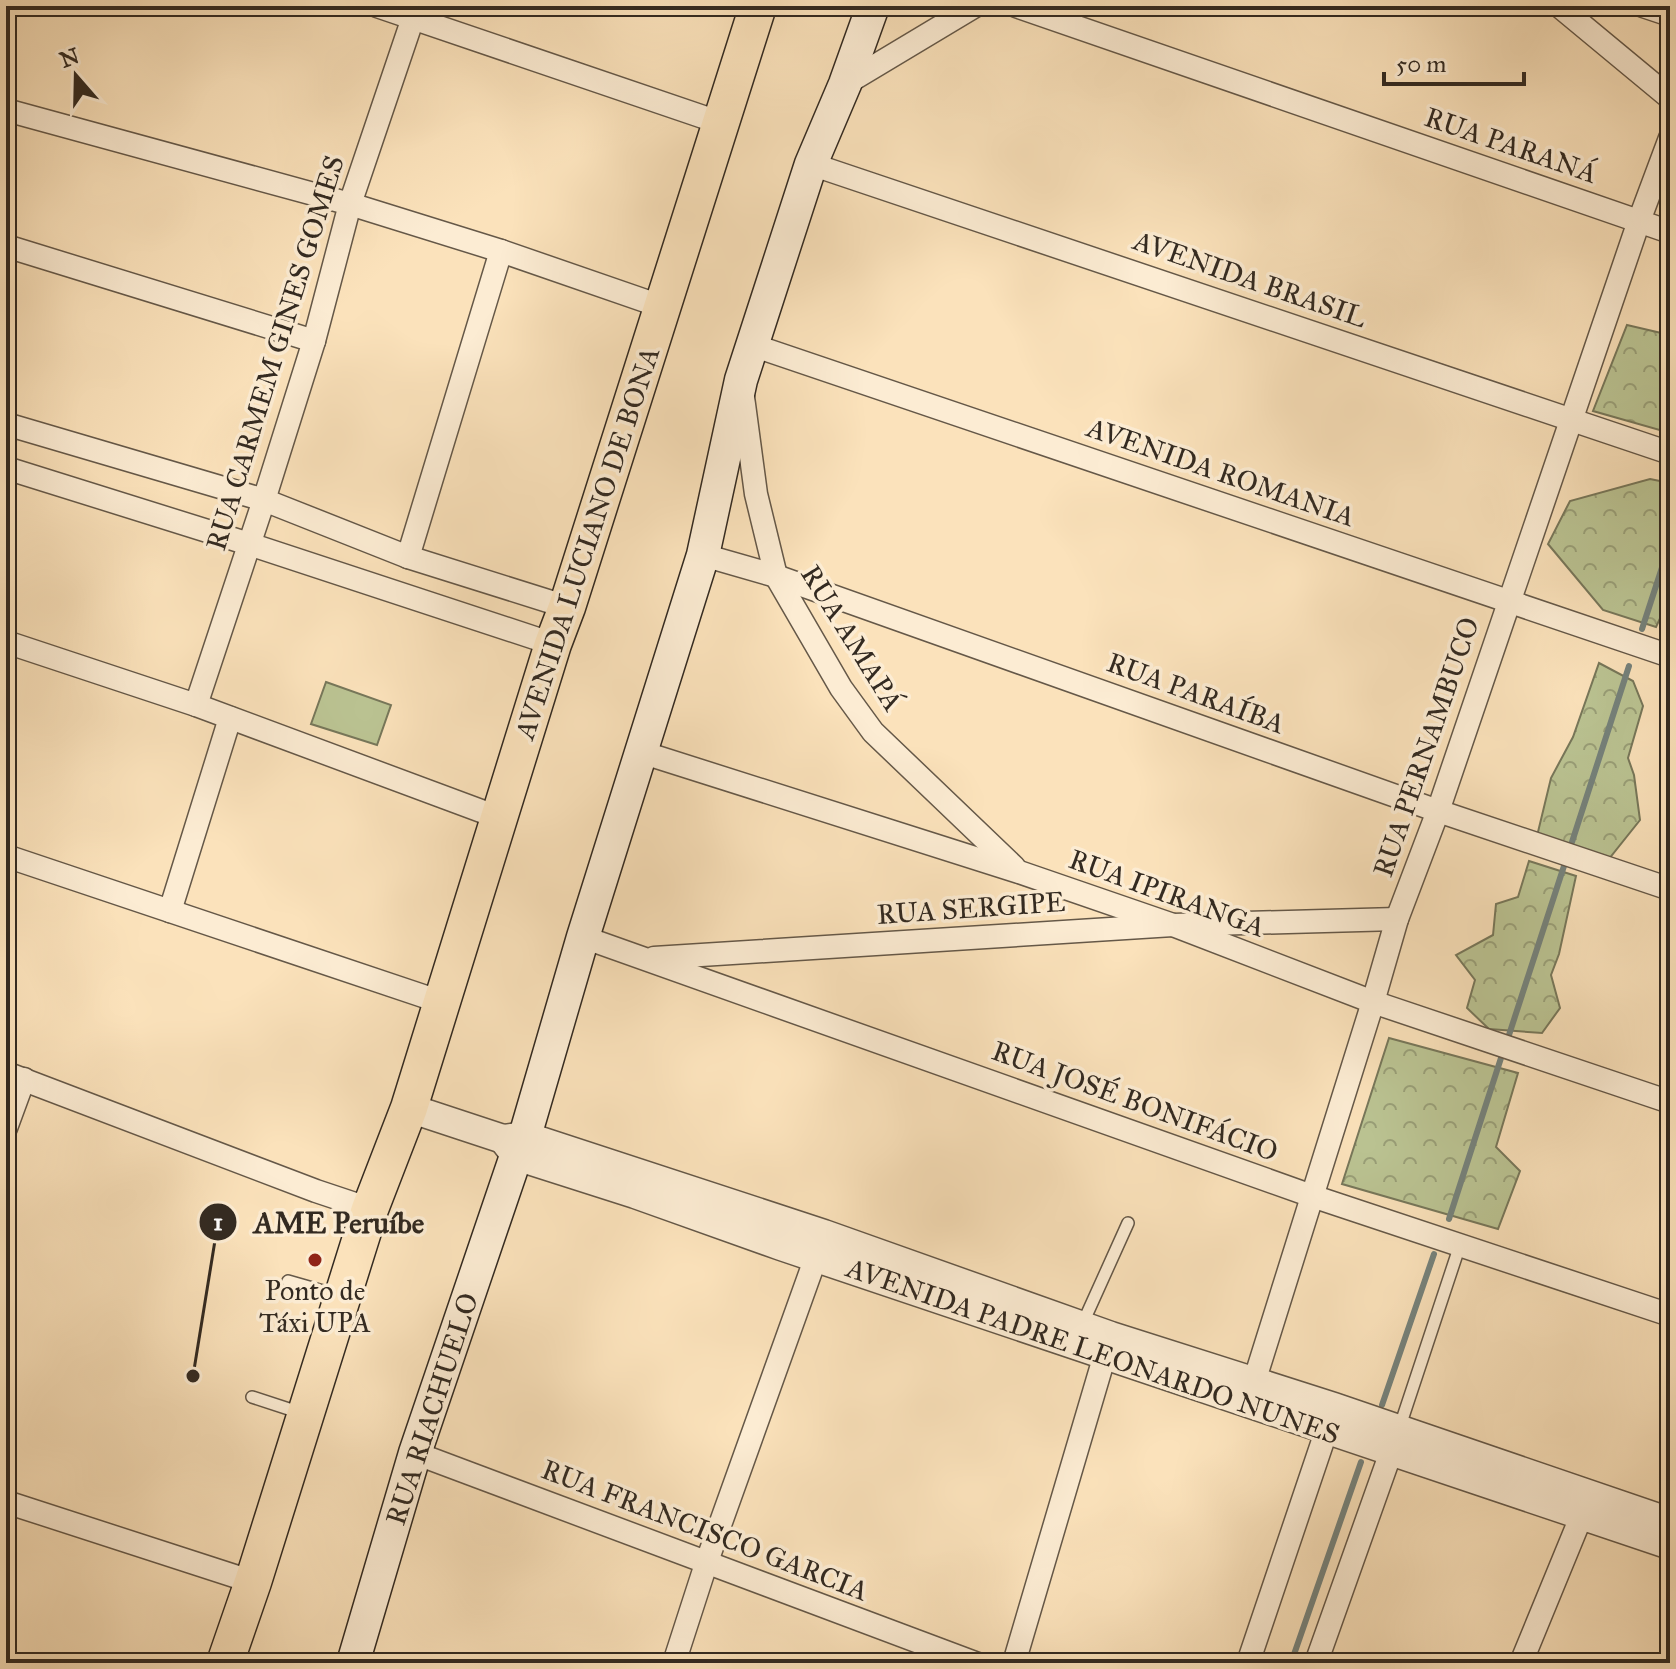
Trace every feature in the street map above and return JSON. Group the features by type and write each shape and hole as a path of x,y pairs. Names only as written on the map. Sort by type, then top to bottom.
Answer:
{"main road":[{"name":"AVENIDA LUCIANO DE BONA","path":"225,1663 370,1209 413,1095 553,644 758,6"},
{"name":"RUA RIACHUELO","path":"353,1663 415,1453 703,555 741,380 811,164 845,84 873,6"}],"street":[{"path":"377,6 415,12 721,123"},
{"path":"845,84 975,6"},
{"name":"RUA PARANÁ","path":"1016,6 1670,232"},
{"path":"1559,6 1670,98"},
{"path":"1643,6 1670,15"},
{"name":"RUA CARMEM GINES GOMES","path":"196,705 314,341 350,204 415,12"},
{"path":"6,110 350,204 501,251 663,307"},
{"name":"RUA PERNAMBUCO","path":"1250,1392 1397,919 1438,811 1670,138"},
{"name":"AVENIDA BRASIL","path":"811,164 1670,453"},
{"path":"6,246 314,341"},
{"path":"408,557 501,251"},
{"name":"AVENIDA ROMANIA","path":"752,345 1670,656"},
{"name":"RUA AMAPÁ","path":"741,380 756,494 776,576 841,688 873,732 1019,872"},
{"path":"6,424 264,500 408,557 567,607"},
{"path":"6,468 553,644"},
{"name":"RUA PARAÍBA","path":"703,555 776,576 1438,811 1670,889"},
{"path":"6,642 196,705 500,818"},
{"path":"170,911 230,718"},
{"name":"RUA IPIRANGA","path":"641,752 1019,872 1173,925 1373,1002 1670,1102"},
{"path":"6,856 441,1002"},
{"name":"RUA SERGIPE","path":"645,959 1173,925 1397,919"},
{"name":"RUA JOSÉ BONIFÁCIO","path":"583,937 1312,1196 1670,1315"},
{"path":"6,1128 15,1076 370,1209"},
{"name":"AVENIDA PADRE LEONARDO NUNES","path":"413,1095 515,1144 635,1194 1082,1325 1108,1345"},
{"path":"674,1663 706,1564 820,1246"},
{"name":"AVENIDA PADRE LEONARDO NUNES","path":"820,1246 1586,1506 1670,1545"},
{"path":"1014,1663 1108,1345"},
{"path":"1248,1663 1330,1418"},
{"path":"1316,1663 1395,1440"},
{"name":"RUA FRANCISCO GARCIA","path":"415,1453 975,1663"},
{"path":"6,1502 253,1582"},
{"path":"1521,1663 1586,1506"},
{"name":"AVENIDA PADRE LEONARDO NUNES","path":"1586,1506 1670,1522"}],"lane":[{"path":"1082,1325 1128,1223"},
{"path":"1395,1440 1460,1245"},
{"path":"288,1281 342,1297"},
{"path":"252,1397 306,1414"}],"green space":[{"path":"1627,325 1670,335 1670,433 1593,411"},
{"path":"1650,479 1670,483 1670,597 1656,627 1603,610 1548,544 1570,501"},
{"path":"1599,663 1633,681 1643,706 1628,758 1634,775 1640,820 1608,860 1537,836 1551,778 1573,737"},
{"path":"326,682 391,705 377,745 311,724"},
{"path":"1529,861 1576,876 1559,954 1551,975 1560,1008 1542,1033 1489,1029 1467,1008 1475,980 1456,955 1493,935 1496,904 1518,897"},
{"path":"1389,1038 1518,1073 1496,1147 1520,1171 1498,1229 1342,1184"}],"waterway":[{"path":"1642,629 1670,543"},
{"path":"1572,842 1629,666"},
{"path":"1508,1038 1564,866"},
{"path":"1449,1219 1501,1058"},
{"path":"1382,1405 1434,1254"},
{"path":"1291,1663 1361,1462"}],"place":[{"name":"Ponto de Táxi UPA","path":"315,1260"},
{"name":"AME Peruíbe","path":"193,1376"}]}
